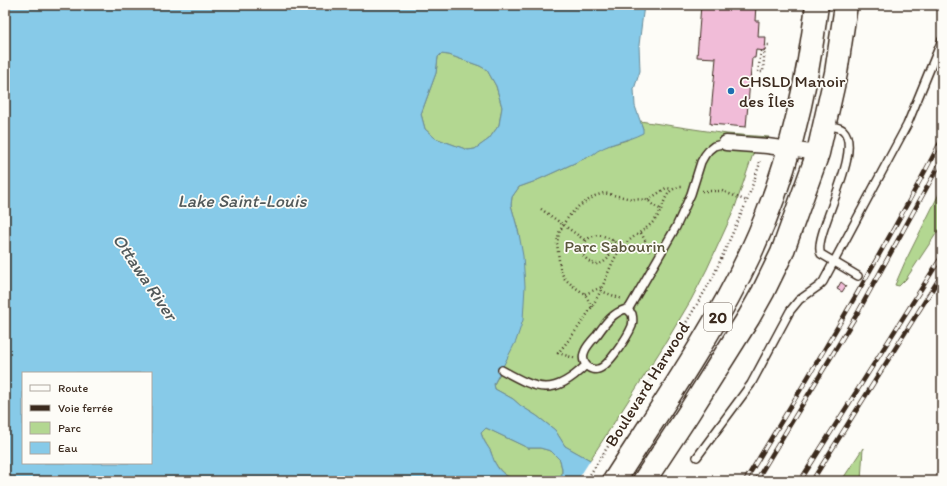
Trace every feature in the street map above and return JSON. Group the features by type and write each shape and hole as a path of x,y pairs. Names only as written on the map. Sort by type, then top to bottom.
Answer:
{"highway":[{"name":"Boulevard Harwood","path":"618,476 692,362 751,251 779,179 788,149 805,85 817,5"},
{"name":"20","path":"644,481 709,381 763,292 782,253 818,153 836,73 846,5"}],"street":[{"path":"726,143 767,146 818,153"}],"lane":[{"path":"697,457 751,384 790,310 799,300 819,286 908,124 942,40"},
{"path":"824,124 842,129 845,132 848,144 845,165 819,248 821,254 858,276"},
{"path":"628,310 676,227 691,194 701,162 705,155 714,146 726,143"},
{"path":"628,310 632,314 632,326 607,363 598,369 593,370 583,361 583,355 586,349 614,314 620,311 628,310"},
{"path":"502,370 522,381 543,388 548,388 563,384 586,365"}],"path":[{"path":"761,51 758,72 763,72 765,45 771,45"},
{"name":"Boulevard Harwood","path":"586,481 680,333 712,279 747,201 760,163 757,157"},
{"path":"574,358 558,353 576,331 592,307 621,248 654,221 662,210 668,193 672,189 676,187 684,187"},
{"path":"592,307 585,294 572,286 564,278 560,269 557,243 563,224 574,210 595,196 604,193 632,200 648,200 666,188 672,189"},
{"path":"700,190 722,191 747,201"},
{"path":"648,200 654,206 662,210"},
{"path":"541,209 586,241"},
{"path":"641,232 649,253"},
{"path":"613,240 610,244 609,257 602,264 597,265 591,263 584,255 583,245 586,241 596,235 613,240 621,248"},
{"path":"585,294 602,287"},
{"path":"600,291 623,299"}],"green space":[{"path":"441,54 449,55 487,70 496,86 502,107 499,125 489,139 475,149 468,150 435,138 425,129 421,114 436,73 438,57"},
{"name":"Parc Sabourin","path":"640,121 727,134 769,137 753,154 734,210 691,300 666,342 590,460 565,446 555,430 513,399 495,389 494,384 502,370 519,234 511,205 512,197 519,187 592,155 600,148 627,140 643,129"},
{"path":"942,188 942,225 906,279 899,286 895,285 905,262"},
{"path":"486,428 528,448 540,448 551,451 560,460 562,475 547,478 545,481 523,481 505,475 494,462 491,452 482,436 481,433"},
{"path":"863,448 861,481 841,481 844,477"}],"water":[{"name":"Lake Saint-Louis","path":"5,5 644,5 639,45 640,71 634,89 635,106 643,133 603,148 592,155 519,187 512,197 511,205 523,256 525,286 523,320 516,341 494,384 495,389 513,399 555,430 565,446 590,460 615,481 545,481 547,478 562,475 560,460 551,451 540,448 528,448 486,428 481,433 497,467 505,475 520,481 5,481","holes":["441,54 449,55 487,70 496,86 502,107 499,125 489,139 475,149 468,150 435,138 425,129 421,114 436,73 438,57"]}],"pier":[{"path":"591,459 616,479 617,481 577,481"}],"building":[{"name":"CHSLD Manoir des Îles","path":"701,5 756,5 755,21 759,21 758,37 766,37 765,51 756,50 755,58 752,58 746,127 710,124 716,58 697,57"},
{"path":"841,282 846,286 842,292 837,289"}],"railway":[{"path":"745,481 846,312 919,183 942,139"},
{"path":"756,481 857,314 942,160"},
{"path":"800,481 942,256"},
{"path":"812,481 942,274"}],"place":[{"name":"CHSLD Manoir des Îles","path":"731,91"}],"water label":[{"name":"Ottawa River","path":"145,277"}]}
